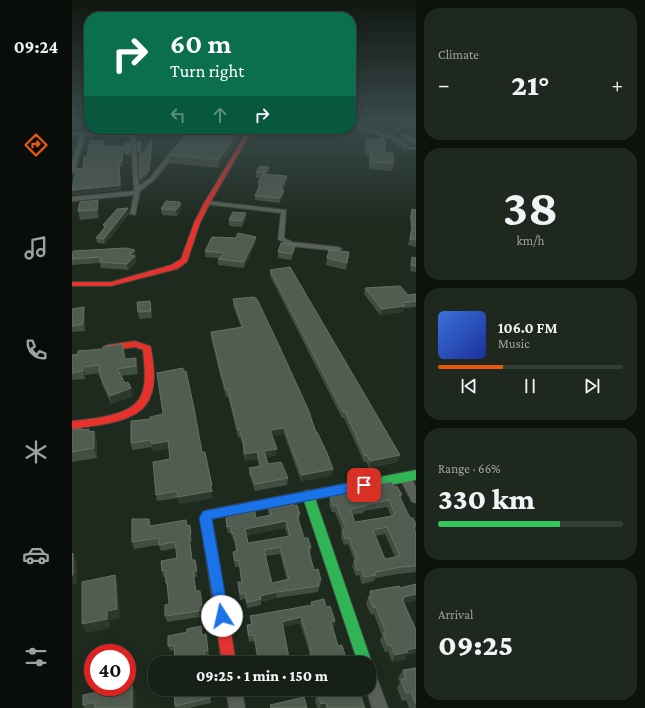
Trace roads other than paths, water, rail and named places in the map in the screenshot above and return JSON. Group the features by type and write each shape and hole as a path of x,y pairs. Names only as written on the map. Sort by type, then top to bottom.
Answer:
{"street":[{"path":"72,171 77,155"},
{"path":"133,214 137,191 134,155"},
{"path":"72,199 137,191 152,179 171,155"},
{"path":"72,284 111,284 174,267 184,260 197,223 236,155"},
{"path":"207,203 284,211 281,239 290,244 338,249"},
{"path":"72,425 122,414 137,408 142,403 147,385 147,348 135,344 97,350"},
{"path":"228,656 206,518 208,515 411,476 416,498"},
{"path":"308,495 363,656"},
{"path":"235,696 237,708"},
{"path":"376,696 380,708"}]}
